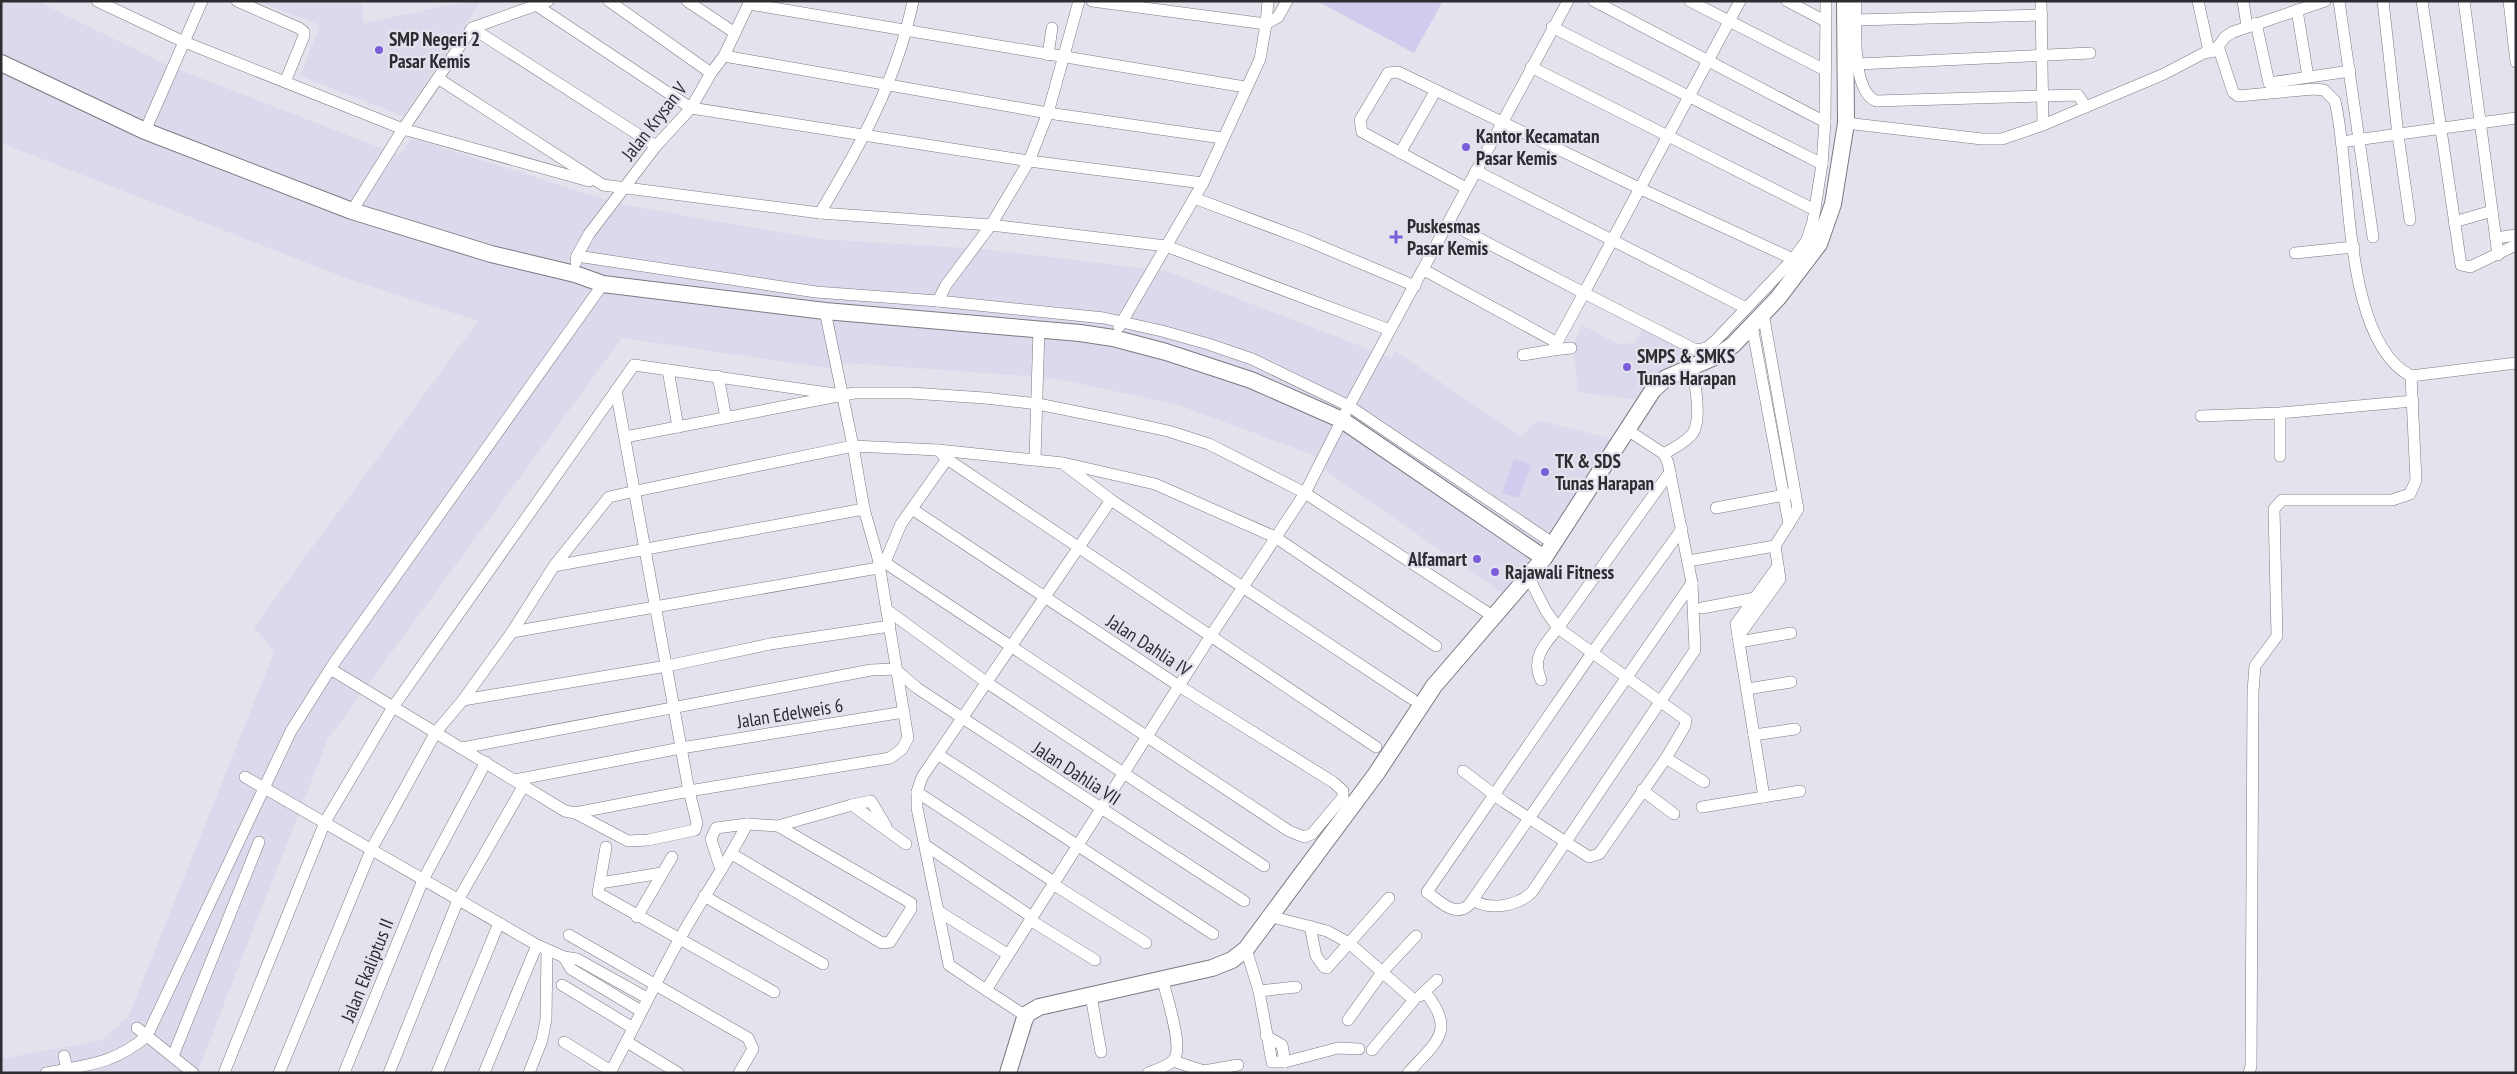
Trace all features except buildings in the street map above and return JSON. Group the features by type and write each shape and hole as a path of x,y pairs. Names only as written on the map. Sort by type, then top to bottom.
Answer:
{"street":[{"path":"97,1 182,41 402,129 603,185 625,186 820,213 991,224 1166,246 1390,330"},
{"path":"145,132 182,41 202,1"},
{"path":"237,1 299,28 304,32 285,82"},
{"path":"352,211 402,129 439,79 472,28 548,1"},
{"path":"608,1 711,73"},
{"path":"687,1 735,33"},
{"path":"820,213 866,135 887,86 907,30 913,1"},
{"path":"938,301 946,285 991,224 1028,161 1048,113 1078,1"},
{"path":"1092,1 1266,24 1278,17 1287,1"},
{"path":"1113,338 1203,183 1245,87 1260,59 1268,1"},
{"path":"986,990 1007,954 1079,845 1123,772 1244,588 1275,537 1306,493 1390,330 1424,270 1552,27 1568,1"},
{"path":"1594,1 1825,122"},
{"path":"1690,1 1825,70"},
{"path":"1555,346 1641,189 1740,1"},
{"path":"1787,1 1826,21"},
{"path":"1449,223 1696,350 1702,350 1711,345 1793,260 1807,240 1815,210 1822,164 1825,122 1826,1"},
{"path":"1111,500 1077,548 1013,647 986,682 964,719 922,777 917,792 918,808 949,965 1021,1012 1212,968 1232,960 1246,949 1376,774 1434,686 1544,558 1653,390 1666,378 1725,352 1752,326 1819,244 1833,204 1846,124 1845,1"},
{"path":"1856,1 1858,64 1862,85 1872,99 1881,103 2078,96 2086,107"},
{"path":"2041,1 2043,125"},
{"path":"2198,1 2213,48 2235,95 2242,97 2314,89 2330,94 2337,110 2360,290 2369,322 2389,359 2411,376 2516,363"},
{"path":"2243,1 2252,24 2271,90 2279,93"},
{"path":"1846,124 1992,140 2013,136 2086,107 2213,48 2233,32 2293,8 2325,1"},
{"path":"2339,1 2373,237"},
{"path":"2383,1 2398,135 2410,220"},
{"path":"2422,1 2461,265 2470,267 2516,245"},
{"path":"2464,1 2482,123 2498,255"},
{"path":"2509,1 2516,62"},
{"path":"749,3 1064,58 1245,87"},
{"name":"Jalan Krysan V","path":"577,256 589,234 625,186 656,146 691,108 711,73 724,56 749,3"},
{"path":"536,6 691,108 1028,161 1203,183"},
{"path":"2293,8 2308,77"},
{"path":"1856,20 2042,14"},
{"path":"1552,27 1822,164"},
{"path":"472,28 656,146"},
{"path":"1048,55 1052,28"},
{"path":"1858,64 2041,57 2090,53"},
{"path":"724,56 1048,113 1222,138"},
{"path":"1,63 145,132 352,211 491,254 575,274 603,284 821,310 1039,328 1113,338 1166,352 1346,413 1544,558"},
{"path":"1531,67 1815,210"},
{"path":"2269,83 2350,71"},
{"path":"1466,188 1362,132 1360,126 1362,117 1388,73 1398,72 1502,120 1641,189 1793,260"},
{"path":"439,79 603,185"},
{"path":"1400,153 1436,90"},
{"path":"2341,142 2516,118"},
{"path":"1476,171 1612,242 1746,308"},
{"path":"1194,198 1306,240 1415,286"},
{"path":"2454,222 2492,211"},
{"path":"2496,238 2516,235"},
{"path":"2295,253 2354,247"},
{"path":"575,274 577,256 816,292 938,301 1121,322 1162,331 1252,359 1346,413 1554,544"},
{"path":"1424,270 1555,346"},
{"path":"46,1073 67,1071 110,1061 130,1051 147,1036 291,731 332,670 334,663 603,284"},
{"path":"575,814 689,791 890,758 902,749 908,738 895,669 880,563 864,509 842,395 816,292"},
{"path":"1739,640 1780,579 1775,546 1798,509 1763,313"},
{"path":"1752,326 1789,524"},
{"path":"1036,459 1039,328"},
{"path":"1523,355 1555,346 1571,348"},
{"path":"224,1073 325,822 393,707 634,365 842,395"},
{"path":"1664,454 1689,436 1695,427 1698,393 1692,366"},
{"path":"668,370 678,428"},
{"path":"718,376 726,418"},
{"path":"2249,1073 2251,1066 2253,691 2255,666 2276,636 2274,509 2282,500 2392,500 2410,494 2416,480 2411,376"},
{"path":"332,670 565,811 575,814 628,841 635,842 690,833 697,827 616,390"},
{"path":"625,437 842,395 911,393 1038,404 1168,431 1209,444 1306,493 1488,613"},
{"path":"2201,416 2280,413 2413,401"},
{"path":"2280,413 2280,456"},
{"path":"1472,900 1479,904 1498,905 1525,899 1532,892 1564,841 1695,650 1692,583 1670,472 1664,454 1626,429"},
{"path":"279,1073 372,848 436,732 463,700 512,632 554,566 609,498 853,446 938,450 1063,463 1155,484 1275,537 1436,646"},
{"path":"938,450 947,459 1077,548 1376,746"},
{"path":"880,563 901,524 947,459"},
{"path":"1063,463 1111,500 1412,699"},
{"path":"1541,680 1537,670 1539,652 1670,472"},
{"path":"1716,508 1796,493"},
{"path":"554,566 864,509"},
{"name":"Jalan Dahlia IV","path":"912,509 1179,686 1333,782 1343,792 1343,797 1312,834 1304,837 1299,836 1148,736"},
{"path":"1682,529 1592,653 1427,892 1456,911 1464,909 1472,900 1692,583"},
{"path":"1694,560 1775,546"},
{"path":"512,632 656,607 880,563 1013,647 1148,736"},
{"path":"1764,797 1736,624 1778,566"},
{"path":"1463,770 1494,794 1564,841 1589,857 1596,856 1666,758 1686,721 1685,717 1558,628 1546,611 1528,576"},
{"path":"1702,608 1755,598"},
{"path":"887,610 986,682 1264,866"},
{"path":"463,700 667,666 770,644 890,626"},
{"path":"1739,640 1791,633"},
{"path":"462,748 871,670 895,669"},
{"name":"Jalan Dahlia VII","path":"895,669 917,688 1244,901"},
{"path":"1746,689 1791,682"},
{"name":"Jalan Edelweis 6","path":"519,783 681,748 904,712"},
{"path":"1754,735 1795,729"},
{"path":"939,754 1213,934"},
{"path":"1666,758 1704,782"},
{"name":"Jalan Ekaliptus II","path":"344,1073 423,880 486,762"},
{"path":"245,777 542,947 564,957 577,959 647,998"},
{"path":"389,1073 458,900 519,783"},
{"path":"1642,790 1674,814"},
{"path":"1702,807 1800,791"},
{"path":"917,792 1146,943"},
{"path":"721,870 712,839 713,831 719,827 747,824 778,826 852,805 871,802 890,832 906,844"},
{"path":"564,1042 611,1072 647,998 704,896 732,854 747,824"},
{"path":"732,854 882,943 890,942 910,909 911,903 778,826"},
{"path":"172,1056 259,842"},
{"path":"925,845 1031,919 1095,960"},
{"path":"606,847 598,893 637,917 774,992"},
{"path":"637,917 672,856"},
{"path":"600,883 662,873"},
{"path":"704,896 823,964"},
{"path":"1310,926 1316,956 1324,967 1330,967 1389,898"},
{"path":"938,911 1007,954"},
{"path":"1269,916 1327,930 1349,943 1414,1000"},
{"path":"438,1073 499,923"},
{"path":"569,935 748,1038 753,1049 739,1073"},
{"path":"1348,1020 1383,971 1416,936"},
{"path":"529,1073 546,1019 542,947"},
{"path":"484,1073 542,947"},
{"path":"1246,949 1259,991 1271,1060 1275,1063 1285,1062 1338,1048 1360,1049"},
{"path":"564,957 571,969 598,987 641,1011"},
{"path":"598,987 604,974"},
{"path":"1148,1073 1173,1061 1178,1053 1178,1042 1162,980"},
{"path":"1372,1050 1414,1000 1438,980"},
{"path":"562,985 633,1028"},
{"path":"1259,991 1296,987"},
{"path":"1408,1073 1435,1042 1441,1030 1439,1011 1425,992"},
{"path":"1091,996 1101,1052"},
{"path":"1008,1073 1021,1012"},
{"path":"137,1028 193,1073"},
{"path":"627,1042 678,1073"},
{"path":"536,1054 536,1073"},
{"path":"64,1056 67,1071"},
{"path":"1173,1061 1204,1071 1238,1065"}],"shaded area":[{"path":"1,1 37,1 167,65 399,155 412,138 619,204 818,239 983,249 1166,271 1392,358 1395,351 1522,437 1537,420 1613,439 1505,595 1330,474 1313,455 1175,404 1053,378 847,363 827,368 622,338 328,739 197,1073 1,1073 1,1059 102,1040 128,1017 274,652 254,627 478,321 343,277 1,143"},
{"name":"SMP Negeri 2 Pasar Kemis","path":"256,1 361,1 364,23 469,1 481,1 403,116 300,76 320,25"},
{"path":"1317,1 1443,1 1414,53"},
{"name":"SMPS & SMKS Tunas Harapan","path":"1582,325 1618,344 1635,343 1643,328 1698,359 1638,400 1578,392 1573,345"},
{"path":"1514,459 1531,465 1519,498 1502,493"}],"place":[{"name":"SMP Negeri 2 Pasar Kemis","path":"379,50"},
{"name":"Kantor Kecamatan Pasar Kemis","path":"1466,147"},
{"name":"Puskesmas Pasar Kemis","path":"1396,237"},
{"name":"SMPS & SMKS Tunas Harapan","path":"1627,367"},
{"name":"TK & SDS Tunas Harapan","path":"1545,472"},
{"name":"Alfamart","path":"1477,559"},
{"name":"Rajawali Fitness","path":"1495,572"}]}
